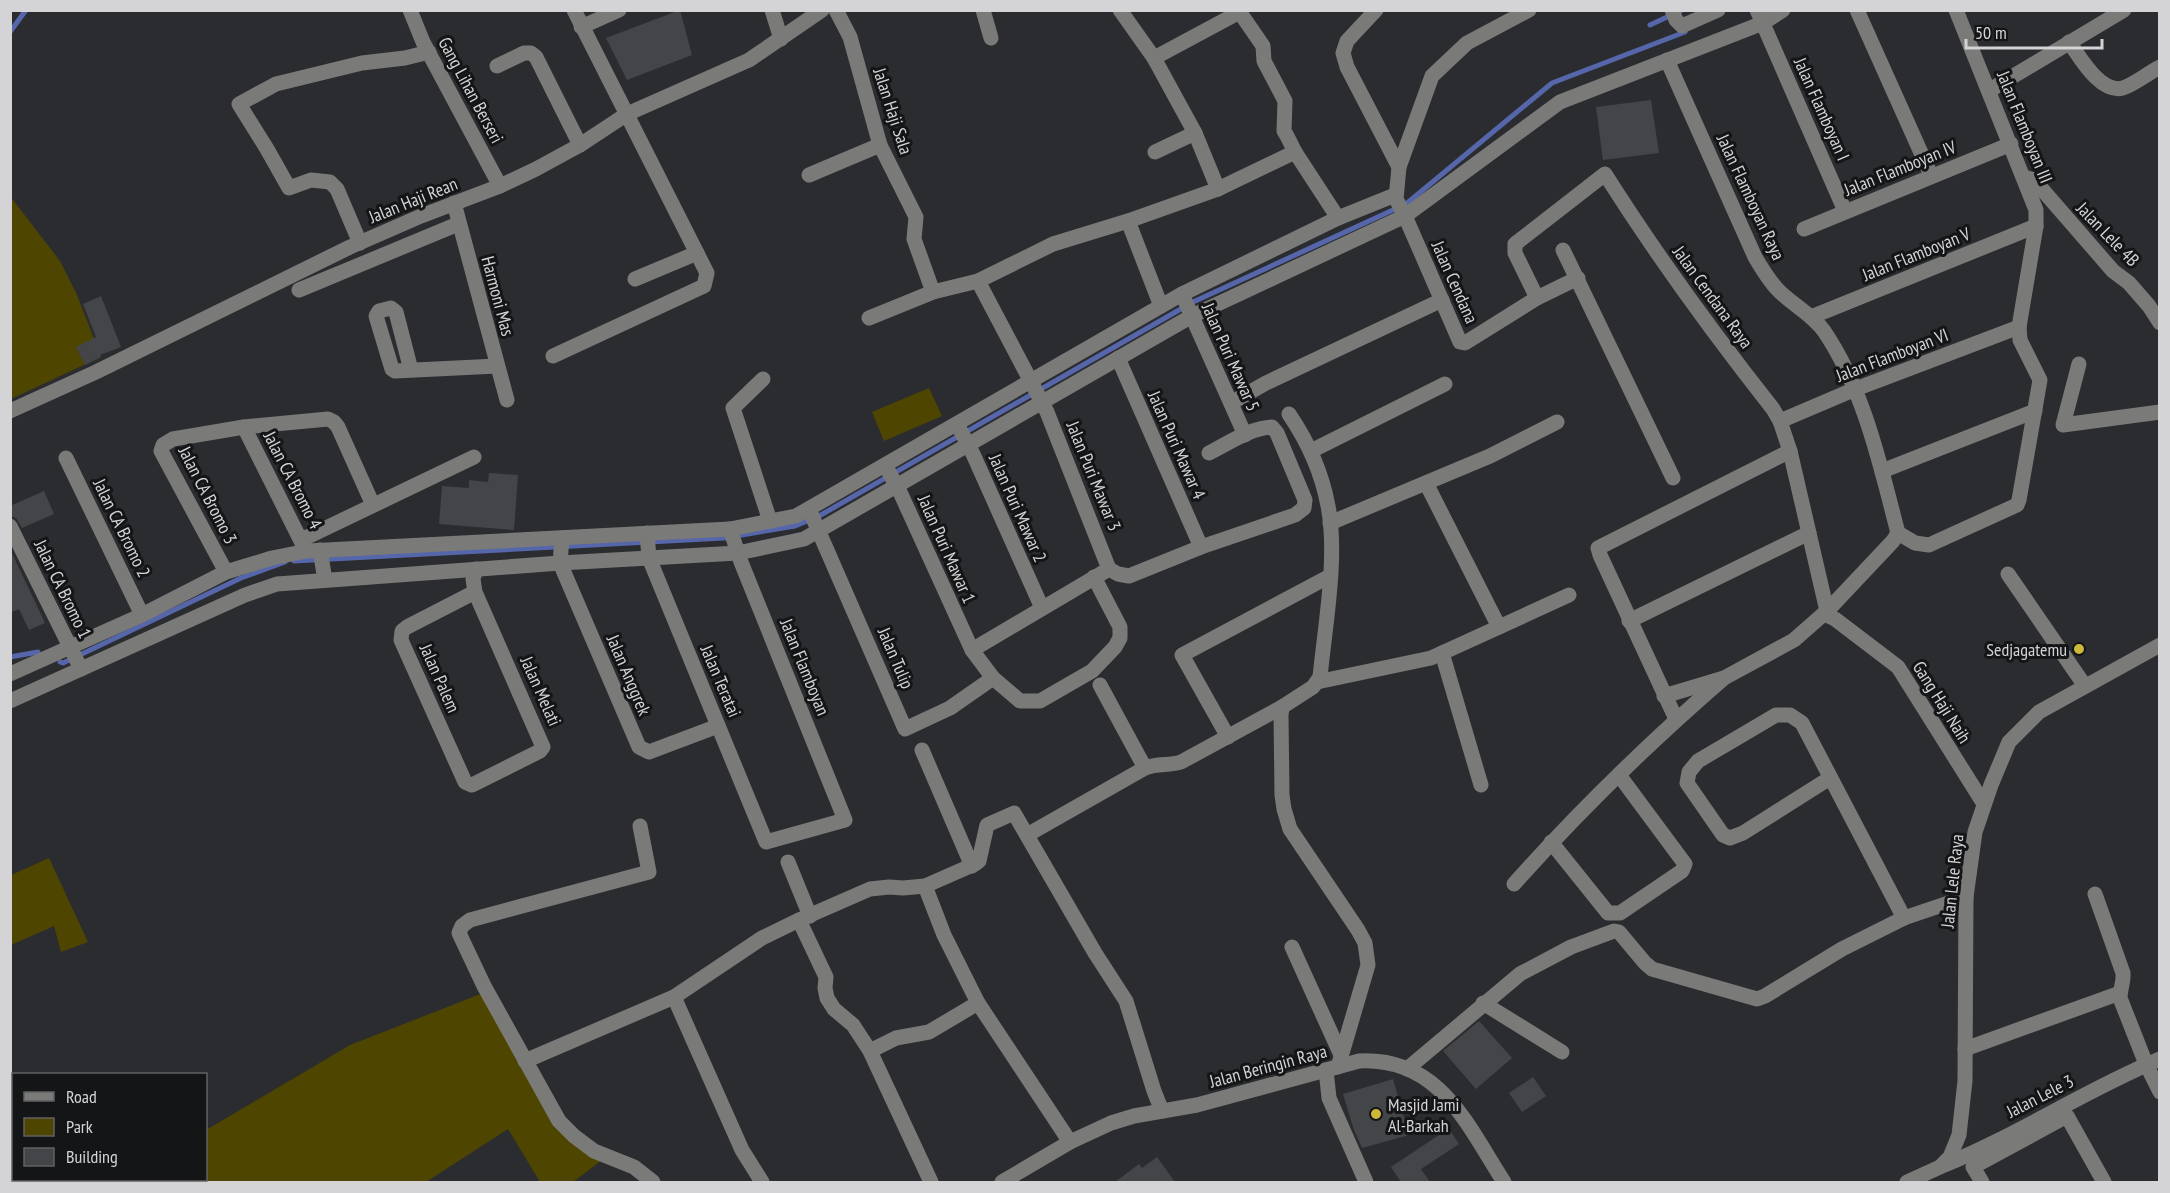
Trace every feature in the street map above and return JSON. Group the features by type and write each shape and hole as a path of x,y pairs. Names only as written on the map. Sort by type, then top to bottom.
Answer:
{"street":[{"name":"Gang Lihan Berseri","path":"410,10 429,52 500,186"},
{"path":"553,356 704,286 707,273 574,10"},
{"path":"581,27 619,10"},
{"path":"772,10 782,39"},
{"name":"Jalan Haji Rean","path":"10,411 360,243 536,169 580,145 627,114 749,60 822,10"},
{"name":"Jalan Haji Sala","path":"836,10 850,37 880,145 915,216 914,239 933,292"},
{"path":"983,10 991,38"},
{"path":"1120,10 1154,57 1195,133 1218,189"},
{"path":"1376,10 1347,41 1343,53 1347,67 1399,167"},
{"path":"1399,205 1399,167 1432,76 1467,43 1529,10"},
{"path":"1674,15 1682,26 1685,26 1718,10"},
{"path":"10,701 142,615 226,572 309,547 562,538 730,529 796,516 814,520 891,476 958,426 1118,358 1191,314 1399,205 1560,102 1667,60 1760,17 1783,10"},
{"path":"1857,10 1931,175"},
{"name":"Jalan Flamboyan III","path":"1956,10 1990,90 2036,210 2036,226 2019,327"},
{"path":"1990,90 2124,10"},
{"path":"1154,57 1230,14 1263,46 1264,61 1285,101 1284,131 1294,152 1338,218"},
{"name":"Jalan Flamboyan I","path":"1760,17 1845,211"},
{"path":"2069,42 2100,82 2110,87 2122,88 2160,67"},
{"path":"360,243 336,189 330,182 311,180 289,188 239,104 276,84 362,63 405,58 429,52"},
{"path":"497,66 531,52 536,57 580,145"},
{"name":"Jalan Flamboyan Raya","path":"1667,60 1755,257 1778,291 1823,329 1856,389 1882,471 1898,533"},
{"path":"1155,152 1195,133"},
{"name":"Jalan Flamboyan IV","path":"1804,229 2011,144"},
{"path":"809,175 880,145"},
{"path":"869,318 933,292 978,281 1053,244 1128,221 1218,189 1294,152"},
{"name":"Jalan Cendana Raya","path":"1537,298 1515,253 1515,244 1605,174 1637,225 1695,307 1780,421 1790,451 1826,613"},
{"name":"Jalan Lele 4B","path":"2024,177 2034,180 2113,271 2150,306 2160,323"},
{"name":"Harmoni Mas","path":"454,203 507,399"},
{"path":"10,674 75,659 266,587 325,580 476,569 738,553 793,543 814,520 891,476 968,443 1036,392 1161,306 1338,218 1399,205"},
{"name":"Jalan Cendana","path":"1399,205 1460,342 1465,343 1537,298 1578,278"},
{"path":"1128,221 1161,306"},
{"path":"299,290 458,224"},
{"name":"Jalan Flamboyan V","path":"1811,317 2036,226"},
{"path":"1563,250 1673,478"},
{"path":"635,279 697,253"},
{"name":"Jalan Puri Mawar 3","path":"978,281 1036,392 1109,568"},
{"name":"Jalan Puri Mawar 5","path":"1183,296 1245,435"},
{"path":"1232,404 1266,383 1442,300"},
{"path":"1664,696 1724,678 1794,640 1826,613 1898,533 1914,543 1929,545 2017,505 2040,380 2020,340 2019,327"},
{"name":"Jalan Flamboyan VI","path":"1780,421 1856,389 2019,327"},
{"name":"Jalan Puri Mawar 4","path":"1118,358 1201,547"},
{"path":"2079,364 2063,425 2160,412"},
{"path":"411,370 497,366"},
{"path":"763,379 733,408 770,521"},
{"path":"1311,451 1445,384"},
{"path":"1882,471 2035,411"},
{"path":"1277,433 1292,418 1311,451 1328,505 1330,576 1320,677 1317,682"},
{"path":"244,427 328,419 334,422 373,505"},
{"path":"1330,523 1490,456 1557,422"},
{"name":"Jalan Puri Mawar 2","path":"958,426 968,443 1042,608"},
{"name":"Jalan CA Bromo 4","path":"244,427 325,580"},
{"name":"Jalan CA Bromo 3","path":"226,572 161,451 163,445 173,440 244,427"},
{"path":"972,650 1109,568 1118,574 1129,576 1201,547 1295,515 1304,508 1305,500 1277,433 1272,427 1245,435 1209,453"},
{"path":"1676,719 1629,621 1598,548 1790,451"},
{"path":"309,547 373,505 474,457"},
{"name":"Jalan CA Bromo 2","path":"66,458 142,615"},
{"name":"Jalan Puri Mawar 1","path":"891,476 972,650 993,678 1020,701 1029,703 1040,701 1092,671 1120,639 1120,627 1094,577"},
{"path":"1426,483 1499,627"},
{"name":"Jalan Tulip","path":"814,520 905,729 950,708 993,678"},
{"name":"Jalan CA Bromo 1","path":"10,526 75,659"},
{"name":"Jalan Flamboyan","path":"730,529 845,820 766,842"},
{"name":"Jalan Teratai","path":"647,533 649,558 766,842"},
{"path":"1629,621 1809,533"},
{"name":"Jalan Anggrek","path":"562,538 560,563 639,747 649,752 718,726"},
{"name":"Jalan Melati","path":"465,782 472,785 540,751 543,747 475,592 473,579 476,569"},
{"path":"2008,574 2085,686"},
{"path":"1228,737 1182,655 1330,576"},
{"name":"Jalan Palem","path":"465,782 401,640 402,631 407,627 475,592"},
{"path":"1027,835 1145,768 1155,764 1171,765 1181,762 1282,707 1317,682 1431,658 1569,595"},
{"name":"Gang Haji Naih","path":"1826,613 1898,667 1984,804"},
{"name":"Jalan Lele Raya","path":"1940,1167 1950,1157 1959,1135 1965,1081 1966,897 1975,832 2009,742 2039,712 2160,645"},
{"path":"1442,653 1481,785"},
{"path":"1514,884 1551,842 1676,719 1724,678"},
{"path":"1100,685 1145,768"},
{"path":"1282,707 1282,795 1290,829 1365,943 1368,965 1365,979 1335,1064 1329,1098 1366,1182"},
{"path":"1830,778 1743,833 1730,838 1723,835 1687,783 1689,772 1698,761 1776,715 1790,715 1802,723 1904,918"},
{"path":"922,750 972,866"},
{"path":"1551,842 1608,913 1620,913 1682,871 1685,864 1619,775"},
{"path":"525,1061 674,997 762,938 804,918 870,890 925,886 972,866 979,861 985,830 990,823 1014,813 1095,953 1126,1001 1162,1111"},
{"path":"640,826 648,872 470,920 462,926 459,933 484,986 559,1121 574,1136 601,1155 623,1161 652,1182"},
{"path":"788,862 804,918 826,977 826,998 834,1009 853,1025 870,1051 931,1182"},
{"path":"925,886 944,935 978,1003 1070,1142"},
{"path":"2095,894 2123,972 2120,998 2153,1062 2160,1092"},
{"path":"1407,1069 1520,974 1570,947 1614,931 1619,932 1652,969 1756,999 1904,918 1966,897"},
{"path":"1292,947 1335,1064"},
{"path":"1965,1049 2120,993"},
{"path":"674,997 742,1150 762,1182"},
{"path":"870,1051 896,1038 928,1032 978,1003"},
{"path":"1483,1003 1562,1052"},
{"name":"Jalan Beringin Raya","path":"1002,1182 1070,1142 1111,1123 1197,1105 1335,1064 1374,1060 1407,1069 1431,1081 1449,1098 1504,1182"},
{"name":"Jalan Lele 3","path":"1940,1167 1968,1156 2153,1062"},
{"path":"1982,1182 1973,1167 2067,1116 2104,1182"},
{"path":"1907,1182 1940,1167"}],"green space":[{"path":"10,196 60,261 77,295 101,357 11,399"},
{"path":"929,388 942,416 884,441 872,412"},
{"path":"49,858 88,942 61,952 54,926 11,945 11,875"},
{"path":"483,993 552,1115 602,1160 573,1182 540,1182 508,1129 426,1182 115,1182 207,1181 207,1129 350,1045"}],"building":[{"path":"680,10 692,55 627,80 606,38"},
{"path":"1651,100 1659,153 1603,160 1596,107"},
{"path":"101,296 121,347 100,355 101,357 85,365 76,347 96,337 83,304"},
{"path":"489,473 518,475 514,530 439,524 442,486 469,488 469,480 488,482"},
{"path":"44,491 54,514 22,528 16,518 10,516 10,506"},
{"path":"10,549 45,623 29,630 19,609 10,613"},
{"path":"1479,1021 1512,1058 1476,1089 1443,1051"},
{"path":"1533,1077 1546,1096 1522,1112 1509,1093"},
{"name":"Masjid Jami Al-Barkah","path":"1393,1079 1409,1135 1362,1148 1343,1094"},
{"path":"1445,1131 1448,1134 1451,1132 1459,1144 1421,1169 1430,1182 1401,1182 1391,1167"},
{"path":"1157,1157 1175,1182 1115,1182 1139,1164 1142,1168"}],"waterway":[{"path":"10,32 26,10"},
{"path":"1650,25 1682,10"},
{"path":"294,561 724,538 795,526 819,516 1193,302 1406,204 1552,83 1685,32"},
{"path":"60,662 63,663 241,578 285,562"},
{"path":"10,657 38,652"}],"place":[{"name":"Sedjagatemu","path":"2079,649"},
{"name":"Masjid Jami Al-Barkah","path":"1376,1114"}]}
